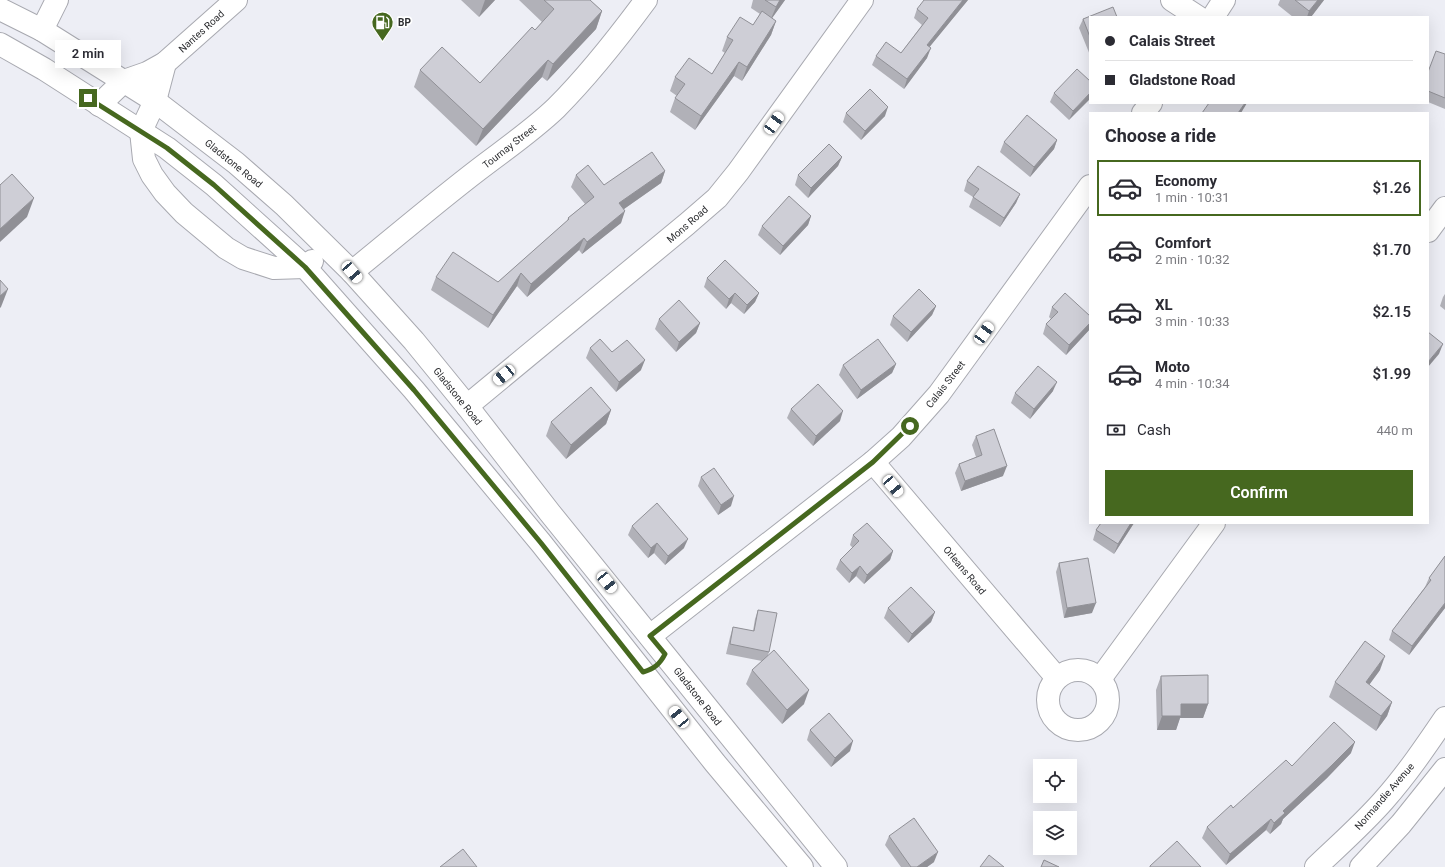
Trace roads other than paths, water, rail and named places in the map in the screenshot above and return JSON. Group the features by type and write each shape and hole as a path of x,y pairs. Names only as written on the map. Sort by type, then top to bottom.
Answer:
{"street":[{"path":"44,69 55,57 51,36 57,0"},
{"name":"Nantes Road","path":"99,105 124,82 165,63 236,0"},
{"name":"Tournay Street","path":"352,272 478,170 524,136 556,108 592,70 626,28 646,0"},
{"name":"Mons Road","path":"467,406 717,198 738,172 862,0"},
{"path":"1172,0 1196,16"},
{"path":"1213,16 1224,0"},
{"name":"Gladstone Road","path":"0,9 51,36 155,101 236,163 284,205 352,272 414,341 451,386 550,513 836,867"},
{"path":"23,20 5,47 44,69 167,148 214,185 305,267 427,406 541,543 715,763 801,866 815,853 822,850"},
{"path":"165,63 155,101 141,131 144,159 152,175 165,193 184,213 226,248 243,258 274,268 305,267 328,248"},
{"name":"Calais Street","path":"650,636 873,462 900,437 940,394 1089,187"},
{"path":"1429,230 1445,208"},
{"path":"344,312 369,290"},
{"path":"427,406 451,386"},
{"path":"459,444 481,424"},
{"name":"Orleans Road","path":"873,462 1057,678"},
{"path":"1100,679 1213,524"},
{"path":"614,635 620,627 635,617"},
{"path":"643,672 656,667 665,654"},
{"path":"1074,670 1083,670 1100,679 1105,686 1108,695 1106,712 1101,720 1094,726 1086,729 1068,729 1060,725 1054,719 1048,702 1048,694 1057,678 1074,670"},
{"name":"Normandie Avenue","path":"1316,867 1351,834 1384,799 1413,764 1445,718"},
{"path":"1360,867 1401,824 1445,769"}],"place":[{"name":"BP","path":"382,42"}]}
